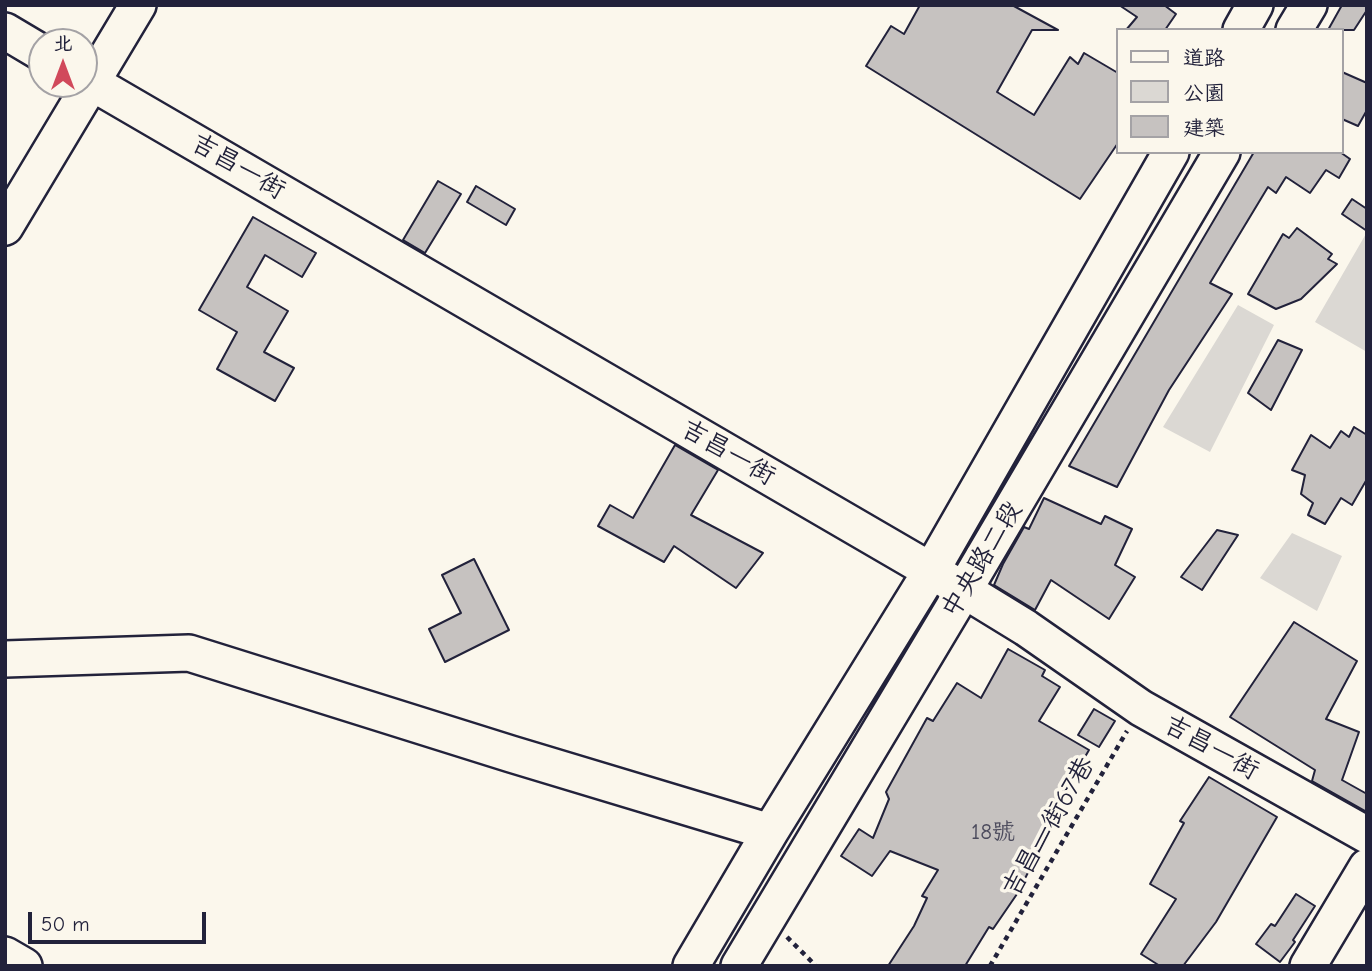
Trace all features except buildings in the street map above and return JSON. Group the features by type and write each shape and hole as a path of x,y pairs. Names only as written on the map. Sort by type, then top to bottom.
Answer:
{"street":[{"path":"98,65 138,5"},
{"path":"1242,28 1255,5"},
{"path":"1295,28 1308,5"},
{"path":"5,31 28,44"},
{"name":"吉昌一街","path":"98,86 964,590 1026,628 1141,709 1367,835"},
{"path":"5,227 78,98"},
{"name":"中央路二段","path":"691,966 931,571 1170,154"},
{"name":"中央路二段","path":"739,966 1221,154"},
{"path":"5,659 189,653 770,832"},
{"path":"1308,966 1367,867"},
{"path":"5,955 24,966"}],"path":[{"name":"吉昌一街67巷","path":"990,966 1141,709"},
{"path":"767,917 816,966"}],"green space":[{"path":"1367,232 1367,352 1315,322"},
{"path":"1238,305 1274,325 1210,452 1163,427"},
{"path":"1292,533 1342,556 1317,611 1260,578"}]}
